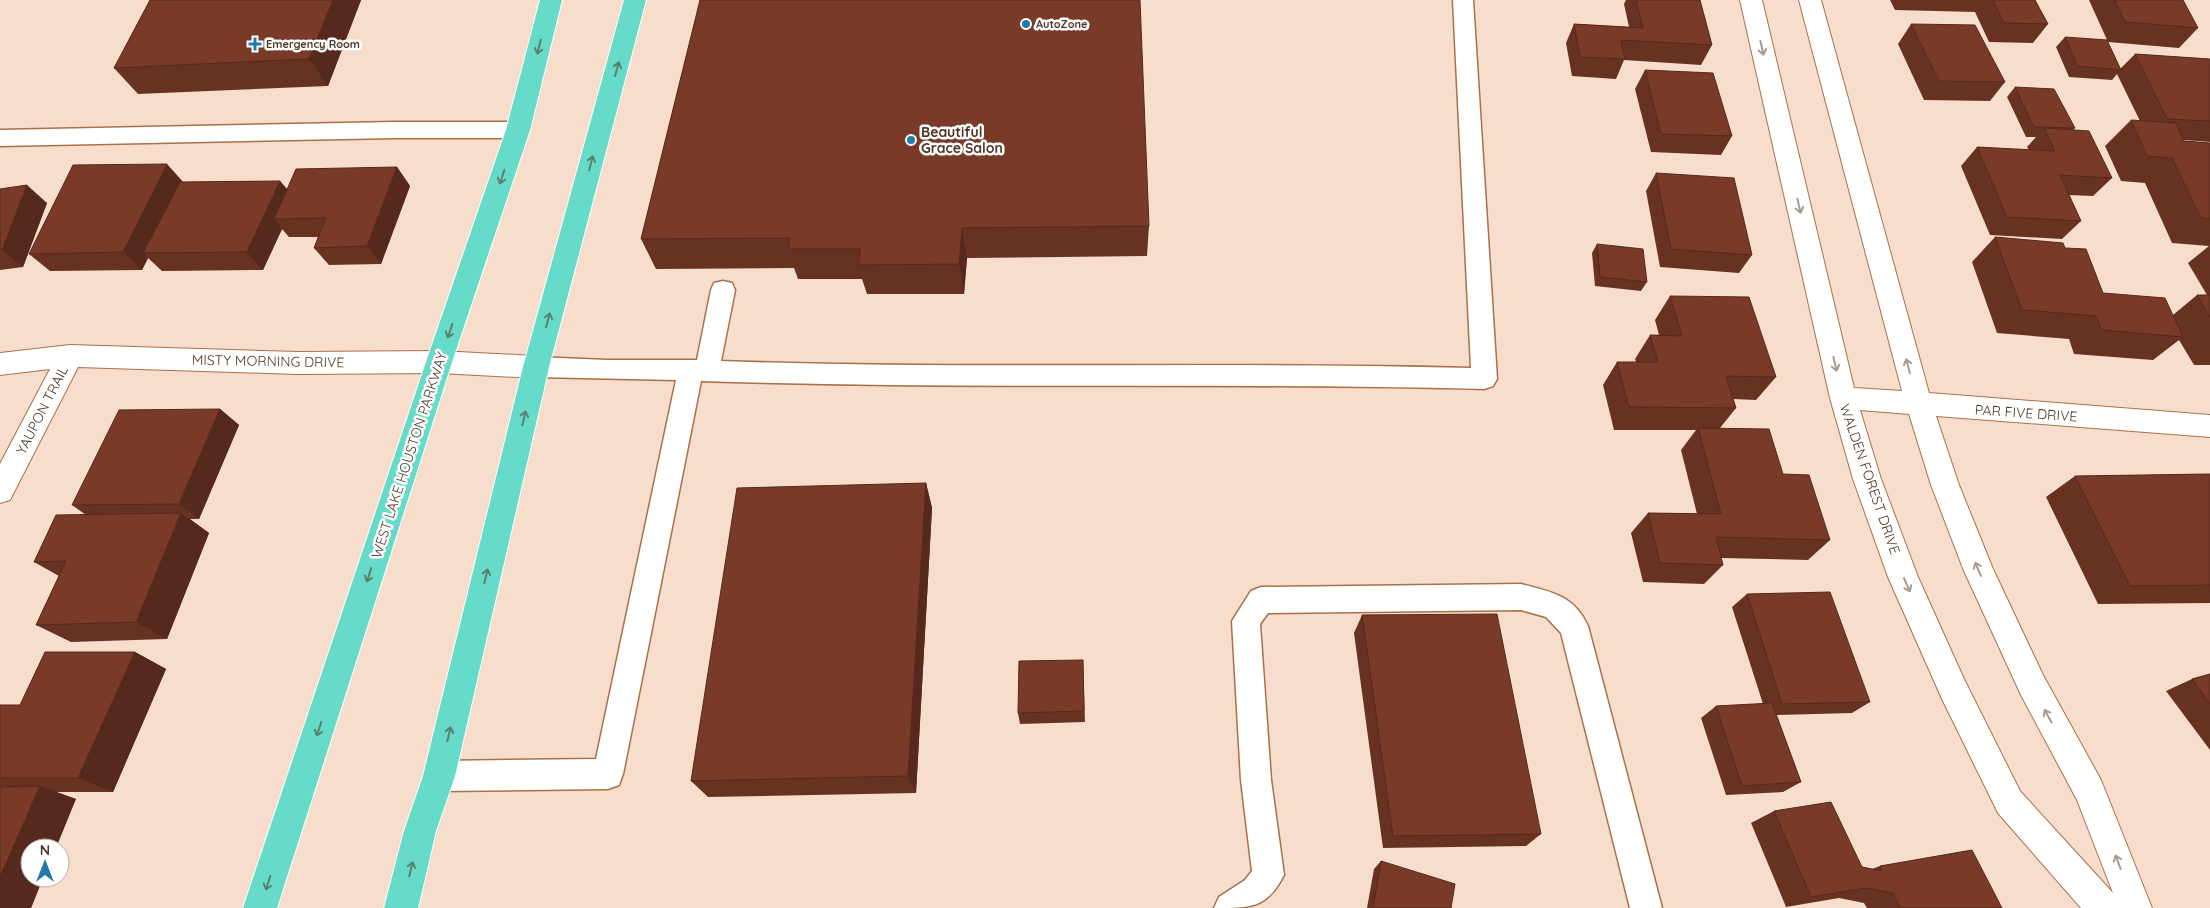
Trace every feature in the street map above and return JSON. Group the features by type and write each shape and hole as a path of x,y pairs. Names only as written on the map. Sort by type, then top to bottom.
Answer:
{"main road":[{"name":"WEST LAKE HOUSTON PARKWAY","path":"260,908 439,362 518,130 551,0"},
{"path":"401,908 420,831 439,776 536,367 635,0"}],"street":[{"name":"WALDEN FOREST DRIVE","path":"1751,0 1843,398 1867,479 1904,577 1953,689 2009,802 2103,908"},
{"path":"1810,0 1919,404 1945,485 1979,571 2032,686 2090,791 2135,908"},
{"name":"MISTY MORNING DRIVE","path":"0,364 70,356 298,363 439,362 536,367"},
{"name":"YAUPON TRAIL","path":"0,491 70,356"},
{"name":"PAR FIVE DRIVE","path":"1843,398 2210,426"}],"lane":[{"path":"536,367 831,375 1344,375 1484,379 1463,0"},
{"path":"0,138 518,130"},
{"path":"439,776 608,774 699,370 723,290"},
{"path":"1230,908 1256,891 1268,875 1256,780 1246,621 1261,600 1511,597 1521,597 1555,606 1574,626 1646,908"}],"building":[{"path":"150,0 333,0 309,59 114,68"},
{"path":"700,0 1140,0 1149,226 962,228 959,264 859,265 860,249 788,249 790,238 641,239"},
{"path":"1636,0 1700,0 1712,45 1621,40 1625,59 1580,57 1574,24 1643,28"},
{"path":"1993,0 2035,0 2048,24 2004,23"},
{"path":"2115,0 2183,0 2198,28 2125,22"},
{"path":"1911,24 1975,25 2005,82 1939,81"},
{"path":"2065,37 2107,40 2121,70 2077,66"},
{"path":"2135,54 2210,59 2210,121 2167,119"},
{"path":"1645,70 1713,73 1732,136 1661,134"},
{"path":"2015,87 2054,89 2075,128 2034,127"},
{"path":"2131,120 2176,123 2184,141 2210,143 2210,219 2201,218 2172,158 2147,156"},
{"path":"2044,128 2089,131 2112,178 2060,175 2081,221 2007,217 1977,147 2055,151"},
{"path":"167,164 123,252 29,254 73,165"},
{"path":"397,167 367,246 314,248 326,218 274,219 296,169"},
{"path":"1656,173 1734,178 1752,255 1671,249"},
{"path":"280,181 247,252 143,253 180,182"},
{"path":"27,185 2,250 0,250 0,189"},
{"path":"1995,237 2063,243 2065,248 2086,249 2103,293 2165,298 2183,337 2102,330 2096,316 2022,310"},
{"path":"1597,244 1643,249 1647,282 1600,277"},
{"path":"2197,295 2210,295 2210,317"},
{"path":"1670,296 1749,297 1776,377 1726,376 1736,408 1629,407 1617,362 1658,362 1650,335 1682,336"},
{"path":"220,409 179,504 72,505 119,410"},
{"path":"1698,428 1769,429 1783,474 1809,475 1830,540 1716,537 1723,565 1660,563 1648,513 1721,514"},
{"path":"2210,474 2210,585 2130,586 2075,476"},
{"path":"926,483 908,776 691,781 737,488"},
{"path":"181,513 136,622 36,625 66,561 34,562 56,515"},
{"path":"1830,592 1870,702 1782,704 1747,594"},
{"path":"1497,614 1541,834 1393,836 1362,615"},
{"path":"45,652 135,652 78,778 0,778 0,705 20,705"},
{"path":"1083,660 1084,711 1018,713 1019,661"},
{"path":"2210,674 2210,704 2192,679"},
{"path":"1772,703 1801,782 1742,786 1716,706"},
{"path":"40,786 0,877 0,787"},
{"path":"1831,802 1862,867 1882,871 1880,866 1972,850 2002,908 1900,908 1893,893 1867,888 1811,897 1774,811"},
{"path":"1381,861 1455,884 1451,908 1373,908"}],"place":[{"name":"AutoZone","path":"1026,24"},
{"name":"Emergency Room","path":"255,44"},
{"name":"Beautiful Grace Salon","path":"911,140"}]}
